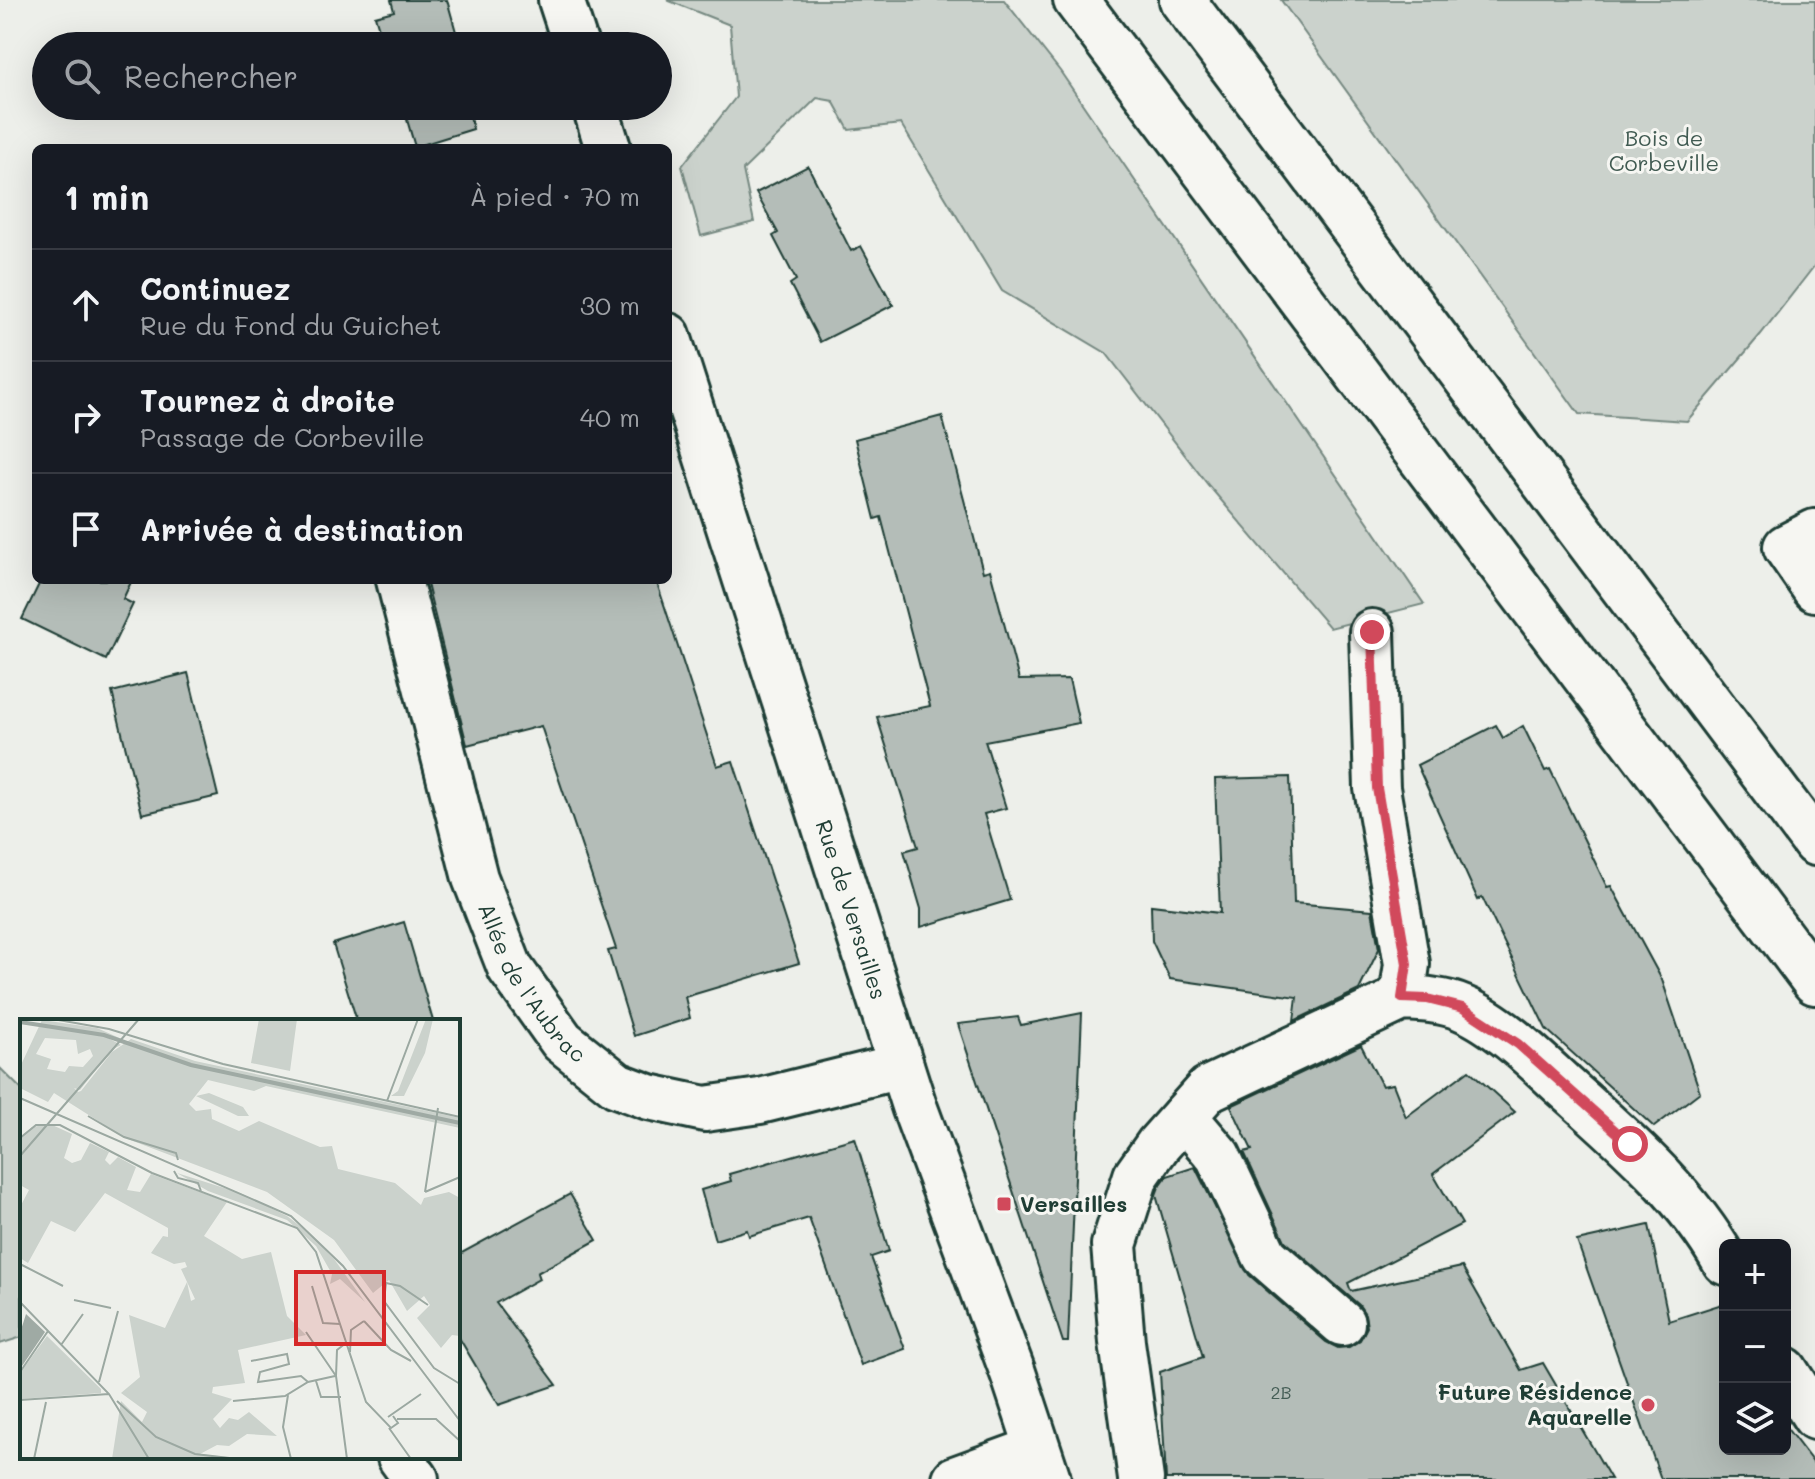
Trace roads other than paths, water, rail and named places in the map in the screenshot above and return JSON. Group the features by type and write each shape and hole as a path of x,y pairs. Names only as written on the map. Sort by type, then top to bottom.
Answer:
{"main road":[{"path":"561,0 571,32"},
{"path":"1076,0 1815,982"},
{"path":"1182,0 1815,843"},
{"path":"599,120 607,144"},
{"name":"Rue de Versailles","path":"672,349 901,1066 1013,1373 1042,1464"},
{"path":"1800,540 1815,589"},
{"name":"Allée de l'Aubrac","path":"400,584 475,878 510,968 562,1041 617,1085 649,1097 705,1109 760,1101 901,1066"},
{"path":"1372,632 1377,788 1407,964 1402,998"},
{"path":"1141,1479 1122,1342 1114,1245 1136,1176 1158,1145 1208,1089 1402,998 1427,999 1463,1008 1518,1044 1630,1144 1686,1202 1719,1253"},
{"path":"1184,1116 1218,1156 1265,1256 1342,1323"},
{"path":"1791,1379 1815,1417"},
{"path":"401,1459 416,1479"},
{"path":"955,1479 1042,1464"}],"place":[{"name":"Versailles","path":"1004,1204"},
{"name":"Future Résidence Aquarelle","path":"1648,1405"}],"park label":[{"name":"Bois de Corbeville","path":"1664,150"}]}
